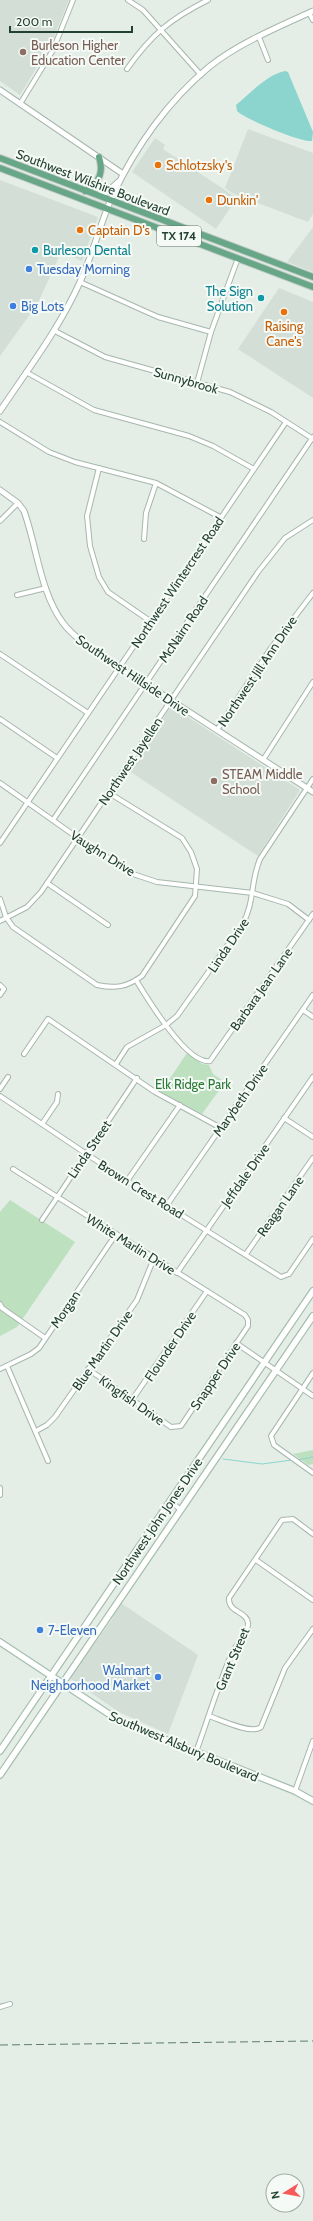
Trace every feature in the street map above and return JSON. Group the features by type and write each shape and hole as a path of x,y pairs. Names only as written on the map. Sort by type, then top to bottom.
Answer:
{"main road":[{"path":"85,191 93,187 99,179 102,171 99,157"},
{"name":"Southwest Wilshire Boulevard","path":"0,158 313,277"},
{"name":"Southwest Wilshire Boulevard","path":"0,168 313,286"},
{"name":"Northwest John Jones Drive","path":"0,1751 313,1291"},
{"name":"Northwest John Jones Drive","path":"0,1775 313,1316"},
{"name":"Southwest Alsbury Boulevard","path":"0,1642 121,1722 295,1791 313,1801"}],"street":[{"path":"20,104 53,50 73,0"},
{"path":"128,0 143,10 201,75"},
{"path":"127,69 142,48 172,19 208,0"},
{"path":"96,195 107,192 122,176 180,93 220,59 259,37 311,12 313,20"},
{"path":"259,37 268,60"},
{"path":"0,90 99,157 122,176"},
{"path":"0,411 55,331 80,282 122,176"},
{"path":"197,383 210,332 238,257"},
{"path":"80,282 158,317 210,332"},
{"name":"Sunnybrook","path":"55,331 105,358 230,392 251,401 313,438"},
{"path":"26,372 94,410 189,436 213,446 254,469"},
{"path":"0,422 49,452 99,468 156,483 220,517"},
{"name":"Northwest Wintercrest Road","path":"0,843 220,517 286,422"},
{"name":"McNairn Road","path":"53,820 313,438"},
{"path":"99,468 87,516 90,546 99,577 108,592 150,621"},
{"path":"144,539 146,513 156,483"},
{"name":"Southwest Hillside Drive","path":"0,490 18,503 24,511 31,529 46,588 57,613 71,633 90,648 170,701 313,792"},
{"path":"0,521 18,503"},
{"name":"Northwest Jayellen","path":"0,921 26,907 47,884 170,701 272,554 285,538 313,520"},
{"path":"17,595 46,588"},
{"name":"Northwest Jill Ann Drive","path":"217,730 275,643 313,593"},
{"path":"0,654 88,713"},
{"path":"263,760 313,682"},
{"path":"0,719 57,758"},
{"name":"Linda Drive","path":"116,1064 127,1047 166,1025 186,1006 242,925 250,913 254,872 260,860 313,779"},
{"name":"Vaughn Drive","path":"0,783 78,838 133,874 157,882 253,893 288,904 309,920"},
{"path":"0,899 6,917 24,936 97,985 122,987 142,976 186,913 195,896 198,878 196,861 188,845 182,838 109,793"},
{"path":"47,884 108,925"},
{"name":"Barbara Jean Lane","path":"166,1025 182,1046 203,1061 208,1062 212,1060 313,914"},
{"path":"136,980 166,1025"},
{"path":"0,985 4,989 0,995"},
{"name":"Marybeth Drive","path":"167,1205 313,995"},
{"path":"303,1010 313,1017"},
{"path":"24,1054 48,1019 137,1078 155,1092 221,1128"},
{"path":"0,1089 8,1077"},
{"name":"Jeffdale Drive","path":"177,1273 313,1077"},
{"name":"Linda Street","path":"42,1220 137,1078"},
{"path":"42,1124 57,1102 58,1094"},
{"name":"Brown Crest Road","path":"0,1096 127,1181 281,1277 285,1277 289,1274 313,1239"},
{"path":"127,1181 180,1105"},
{"path":"284,1118 313,1137"},
{"name":"Reagan Lane","path":"246,1254 313,1158"},
{"name":"White Marlin Drive","path":"13,1169 245,1315 248,1320"},
{"name":"Morgan","path":"0,1369 31,1354 45,1338 116,1234"},
{"name":"Blue Martin Drive","path":"36,1431 47,1425 55,1417 137,1300 154,1258"},
{"name":"Flounder Drive","path":"132,1400 207,1291"},
{"path":"0,1304 2,1308 45,1338"},
{"name":"Snapper Drive","path":"176,1428 181,1426 248,1326 248,1320"},
{"path":"236,1343 313,1396"},
{"path":"7,1366 48,1460"},
{"name":"Kingfish Drive","path":"88,1369 171,1427 176,1428"},
{"path":"313,1373 271,1436 271,1441 313,1473"},
{"path":"0,1488 0,1495"},
{"path":"170,1501 181,1510"},
{"name":"Grant Street","path":"196,1752 232,1653 247,1629 248,1624 246,1619 232,1608 229,1603 230,1598 282,1520 287,1518 293,1519 313,1534"},
{"path":"256,1560 313,1600"},
{"path":"209,1716 250,1730 258,1730 261,1727 285,1668 313,1629"},
{"path":"295,1791 313,1741"},
{"path":"308,1755 313,1757"},
{"path":"0,2007 10,2004"}],"shaded area":[{"name":"Burleson Higher Education Center","path":"0,0 69,0 51,44 20,95 0,81"},
{"path":"248,129 313,153 313,214 308,222 232,193 225,188"},
{"path":"155,138 165,145 163,149 237,198 216,229 132,172"},
{"path":"0,180 98,217 82,261 61,252 38,303 0,356"},
{"path":"313,227 313,272 287,262"},
{"path":"279,288 313,302 313,398 238,349"},
{"name":"STEAM Middle School","path":"171,706 300,790 258,856 129,771"},
{"path":"121,1603 198,1655 168,1734 119,1712 71,1679 72,1675 111,1621"}],"green space":[{"name":"Elk Ridge Park","path":"187,1053 202,1064 209,1065 213,1074 225,1082 202,1114 161,1092"},
{"path":"10,1200 75,1242 17,1327 0,1336 0,1212"},
{"path":"313,1450 313,1464 308,1465 293,1454"}],"water":[{"path":"285,71 288,72 313,132 312,141 306,141 274,130 242,115 237,111 236,105 265,80"}],"waterway":[{"path":"297,1460 313,1457"},
{"path":"223,1459 262,1464 292,1460"}],"railway":[{"path":"0,2045 313,2041"}],"place":[{"name":"Burleson Higher Education Center","path":"23,52"},
{"name":"Schlotzsky's","path":"158,165"},
{"name":"Dunkin'","path":"209,200"},
{"name":"Captain D's","path":"80,230"},
{"name":"Burleson Dental","path":"35,250"},
{"name":"Tuesday Morning","path":"29,269"},
{"name":"The Sign Solution","path":"261,298"},
{"name":"Big Lots","path":"13,306"},
{"name":"Raising Cane's","path":"284,312"},
{"name":"STEAM Middle School","path":"214,781"},
{"name":"7-Eleven","path":"40,1630"},
{"name":"Walmart Neighborhood Market","path":"158,1677"}]}
